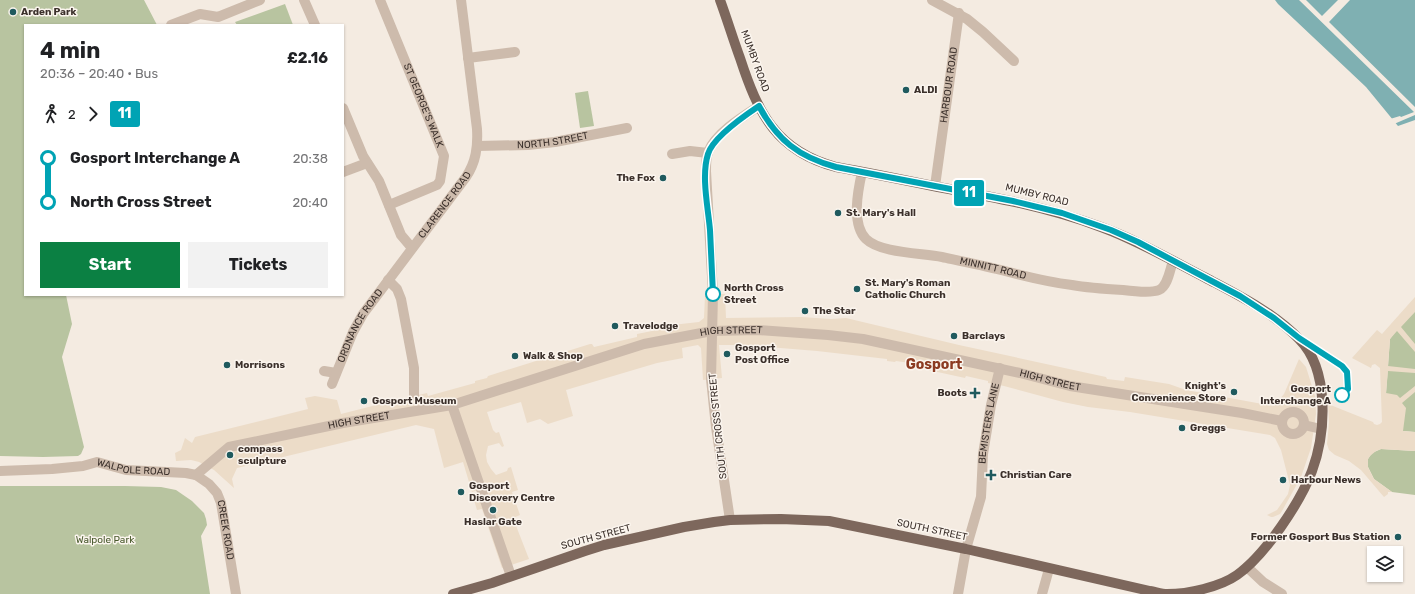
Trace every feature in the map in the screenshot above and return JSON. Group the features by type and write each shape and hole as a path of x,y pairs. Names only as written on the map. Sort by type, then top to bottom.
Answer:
{"main road":[{"name":"MUMBY ROAD","path":"720,0 749,84 759,106 768,122 790,146 822,163 1013,201 1062,213 1111,230 1138,242 1240,296 1274,318 1299,338 1305,346 1312,359 1320,382 1322,403 1321,429"},
{"name":"SOUTH STREET","path":"453,594 492,583 598,547 684,527 730,520 797,519 829,521 1167,594 1207,589 1236,576 1263,550 1277,532 1294,505 1313,467 1321,429"}],"street":[{"path":"174,24 200,14 219,21 260,0"},
{"path":"304,0 315,24"},
{"name":"ST GEORGE'S WALK","path":"380,0 444,156 439,184 390,208"},
{"name":"CLARENCE ROAD","path":"388,280 468,173 475,160 477,129 461,0"},
{"path":"932,0 959,13 983,32 1014,61"},
{"name":"HARBOUR ROAD","path":"936,186 959,13"},
{"path":"468,58 515,52"},
{"path":"712,331 713,294 706,189 708,153 715,142 725,132 741,118 759,106"},
{"path":"344,110 367,162 377,177 402,238 412,248"},
{"name":"NORTH STREET","path":"477,146 548,143 627,128"},
{"path":"672,154 690,151 708,153"},
{"path":"344,172 367,162"},
{"name":"MINNITT ROAD","path":"862,172 857,204 859,225 867,240 885,248 929,255 1073,286 1130,291 1159,290 1165,285 1173,261"},
{"path":"388,280 397,289 401,299 414,368 414,396"},
{"name":"ORDNANCE ROAD","path":"332,384 353,332 363,314 388,280"},
{"name":"HIGH STREET","path":"196,475 229,447 343,423 452,405 644,344 712,331 758,330 856,338 1000,368 1070,386 1242,413 1282,421"},
{"name":"SOUTH CROSS STREET","path":"712,331 712,379 716,427 730,520"},
{"name":"BEMISTERS LANE","path":"958,594 966,550 981,497 983,454 991,405 1000,368"},
{"name":"ORDNANCE ROAD","path":"324,371 336,373"},
{"path":"452,405 511,576"},
{"path":"1293,412 1297,413 1302,418 1304,426 1298,434 1291,434 1284,431 1282,421 1286,415 1293,412"},
{"path":"1304,426 1321,429"},
{"name":"WALPOLE ROAD","path":"0,470 52,469 83,466 97,462 126,470 182,472 196,475"},
{"name":"CREEK ROAD","path":"196,475 209,484 217,493 219,498 236,594"},
{"path":"1247,567 1263,582 1282,594"},
{"path":"1042,594 1049,569"}],"green space":[{"path":"0,0 144,0 156,24 24,24 24,296 66,296 72,324 62,357 84,447 81,454 78,456 0,456"},
{"path":"285,4 293,24 236,24 235,22"},
{"path":"588,91 594,126 580,128 575,93"},
{"path":"1415,304 1415,432 1403,431 1386,394 1390,339"},
{"path":"1381,449 1415,451 1415,495 1392,492 1374,479 1368,467 1368,459 1372,453"},
{"name":"Walpole Park","path":"0,486 125,486 161,487 176,490 192,501 204,513 206,519 207,525 201,536 210,594 0,594"}],"shaded area":[{"path":"725,294 726,318 846,318 959,345 1106,377 1107,379 1124,381 1125,377 1169,384 1186,390 1274,406 1284,394 1299,359 1306,367 1315,396 1316,414 1311,448 1301,477 1282,511 1280,514 1271,517 1267,515 1277,510 1288,494 1290,485 1281,450 1275,438 1270,435 1130,412 1088,407 988,383 988,381 966,376 965,378 910,366 910,363 817,351 742,345 719,345 722,378 703,380 701,348 698,345 682,348 683,358 657,363 566,390 573,416 548,424 540,419 527,423 521,402 487,412 493,430 496,433 499,432 504,446 502,447 499,443 488,446 486,455 487,462 496,475 507,471 508,468 511,467 518,490 512,492 520,515 513,518 529,559 502,568 482,509 477,510 474,500 480,498 478,490 472,492 463,462 444,468 434,429 416,425 237,468 232,479 234,488 214,470 199,462 191,460 176,461 175,453 181,450 185,438 192,443 195,437 308,409 305,398 315,396 337,400 341,414 392,401 401,403 405,398 427,393 428,396 475,383 475,381 487,378 488,376 590,344 594,347 637,337 637,334 672,327 672,325 699,322 704,318 705,295"},
{"path":"1415,297 1415,312 1401,327 1415,344 1415,352 1397,331 1390,339 1388,366 1415,369 1415,373 1388,371 1386,393 1397,395 1400,398 1415,386 1415,392 1402,403 1406,408 1403,431 1415,432 1415,451 1381,449 1370,456 1368,459 1368,467 1374,479 1392,492 1388,492 1388,494 1384,497 1361,470 1349,461 1335,455 1329,450 1327,444 1329,422 1328,404 1377,425 1382,422 1380,368 1375,364 1372,365 1371,368 1352,358 1377,330 1382,334"}],"water":[{"path":"1275,0 1415,0 1415,120 1398,126 1366,87"}],"pier":[{"path":"1299,0 1306,0 1322,16 1338,0 1350,0 1329,22 1415,107 1415,115 1394,124 1390,119 1414,112"}],"bus line":[{"name":"11","path":"713,294 706,189 708,153 715,142 725,132 741,118 759,106 768,122 790,146 815,161 836,167 1031,205 1062,213 1111,230 1138,242 1240,296 1274,318 1299,338 1342,366 1347,372 1348,389 1342,395"}],"place":[{"name":"Arden Park","path":"13,12"},
{"name":"ALDI","path":"906,90"},
{"name":"The Fox","path":"663,178"},
{"name":"St. Mary's Hall","path":"838,213"},
{"name":"St. Mary's Roman Catholic Church","path":"857,289"},
{"name":"North Cross Street","path":"713,294"},
{"name":"The Star","path":"805,311"},
{"name":"Travelodge","path":"615,326"},
{"name":"Barclays","path":"954,336"},
{"name":"Gosport Post Office","path":"727,354"},
{"name":"Walk & Shop","path":"515,356"},
{"name":"Morrisons","path":"227,365"},
{"name":"Knight's Convenience Store","path":"1234,392"},
{"name":"Boots","path":"975,393"},
{"name":"Gosport Interchange A","path":"1342,395"},
{"name":"Gosport Museum","path":"364,401"},
{"name":"Greggs","path":"1182,428"},
{"name":"compass sculpture","path":"230,455"},
{"name":"Christian Care","path":"991,475"},
{"name":"Harbour News","path":"1283,480"},
{"name":"Gosport Discovery Centre","path":"461,492"},
{"name":"Haslar Gate","path":"493,510"},
{"name":"Former Gosport Bus Station","path":"1398,537"}],"district":[{"name":"Gosport","path":"934,364"}]}
